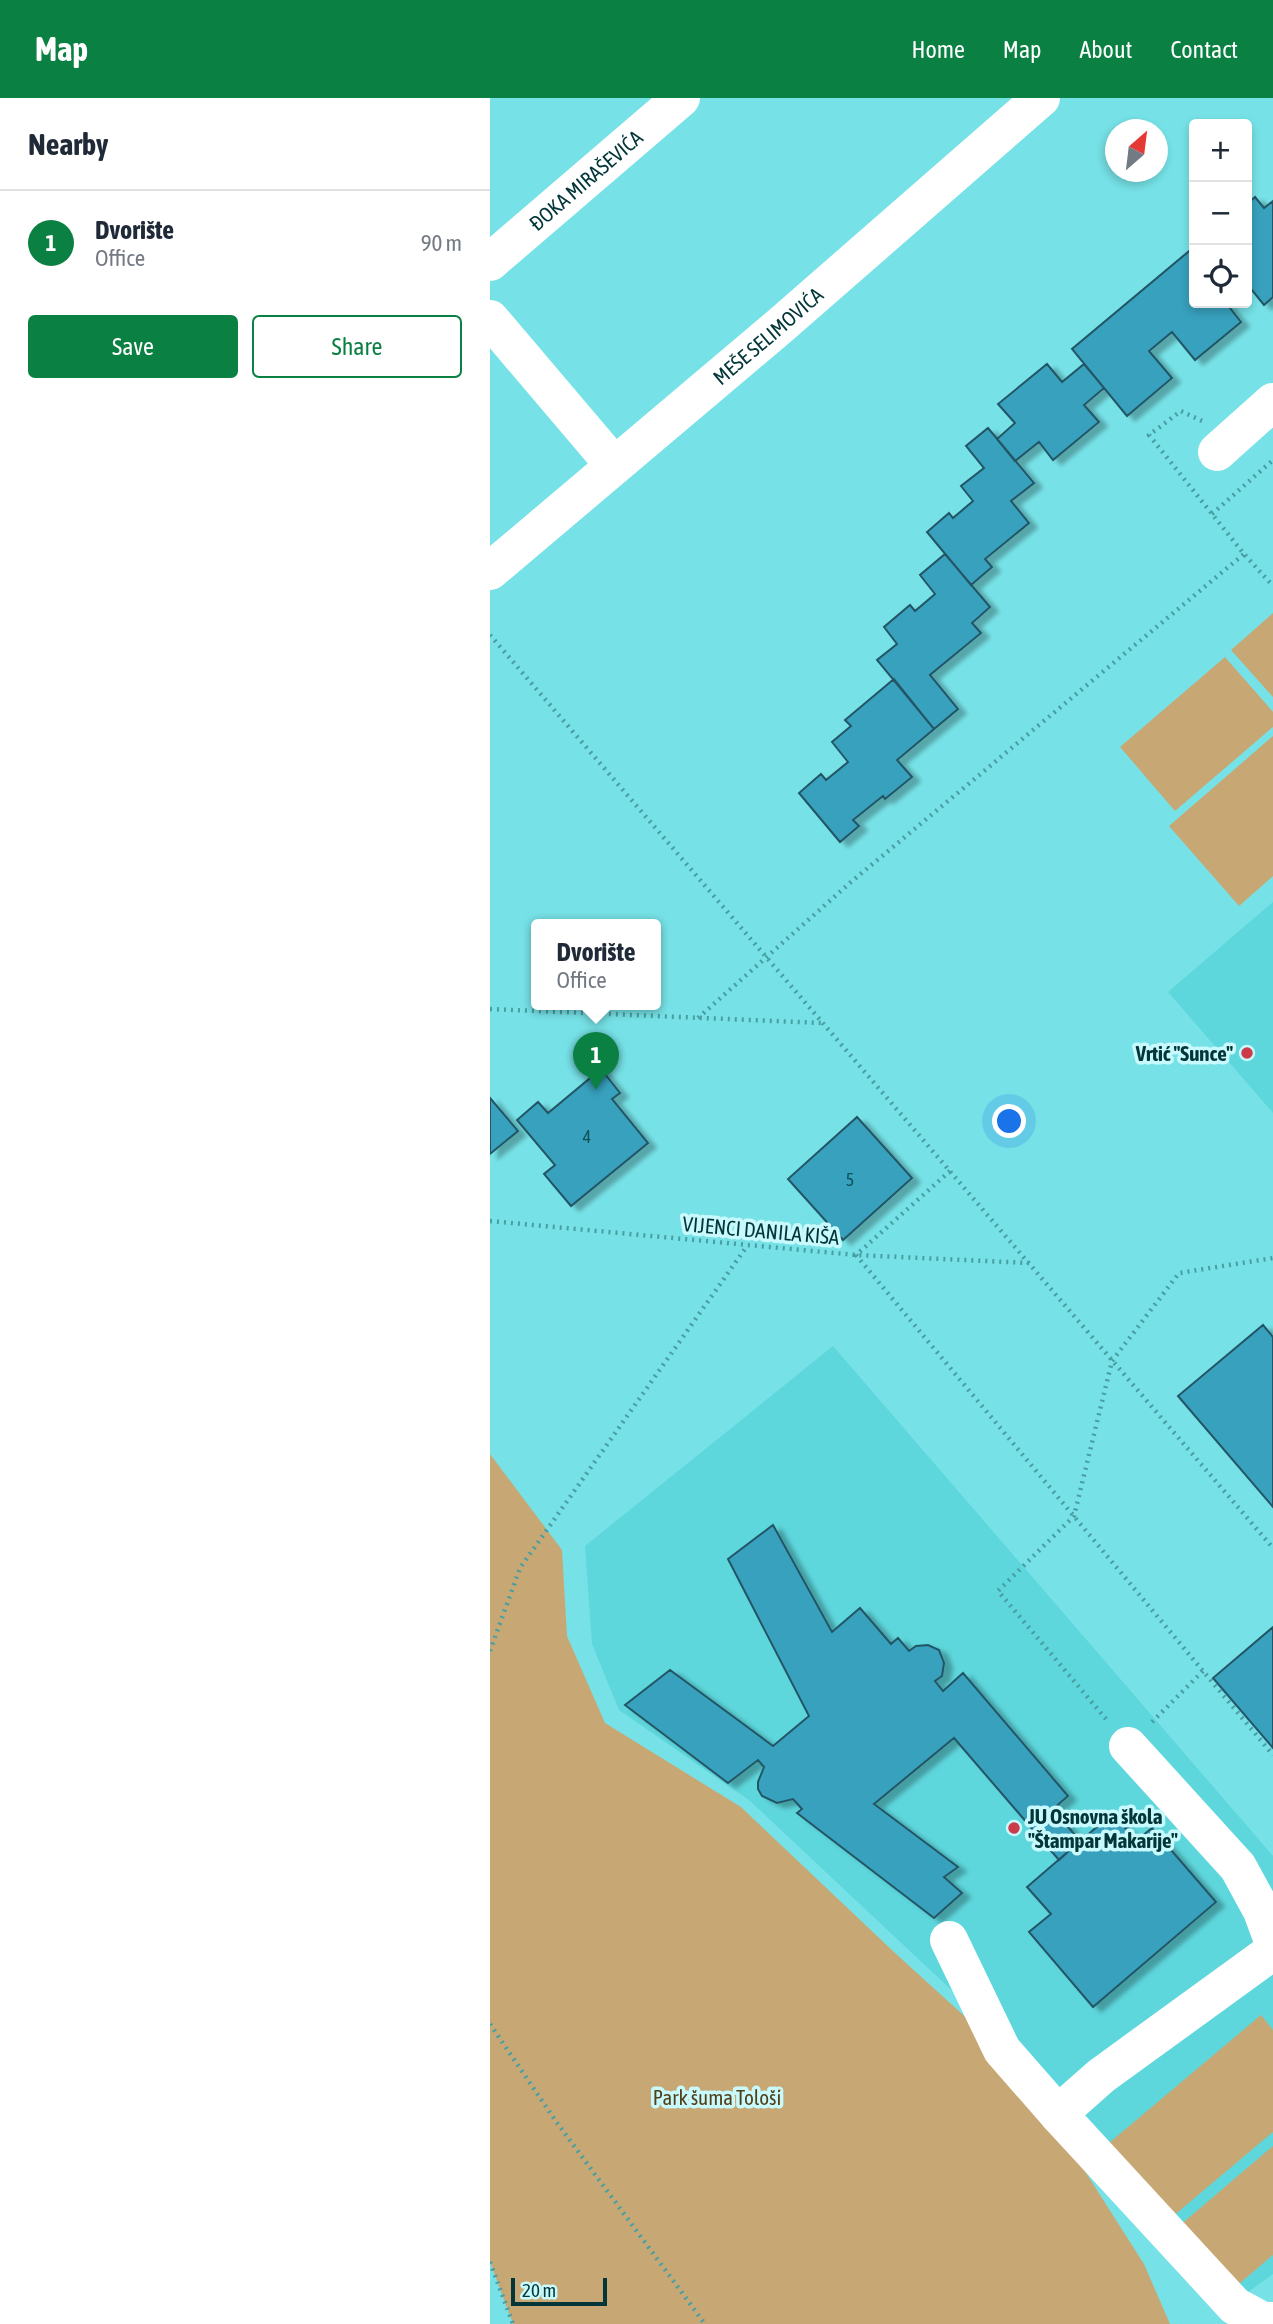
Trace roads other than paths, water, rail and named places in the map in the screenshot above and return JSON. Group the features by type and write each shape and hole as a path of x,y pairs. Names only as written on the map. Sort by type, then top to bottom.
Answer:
{"street":[{"name":"ĐOKA MIRAŠEVIĆA","path":"490,262 681,98"},
{"name":"MEŠE SELIMOVIĆA","path":"490,571 781,325 1041,98"},
{"path":"490,319 614,465"},
{"path":"1217,452 1273,402"},
{"path":"1128,1746 1238,1867 1262,1911 1273,1941"},
{"path":"949,1940 1002,2050 1235,2306 1263,2321 1273,2321"},
{"path":"1058,2114 1101,2076 1273,1951"}],"place":[{"name":"Vrtić \"Sunce\"","path":"1247,1053"},
{"name":"Dvorište","path":"596,1090"},
{"name":"JU Osnovna škola \"Štampar Makarije\"","path":"1014,1828"}],"park label":[{"name":"Park šuma Tološi","path":"717,2097"}]}
